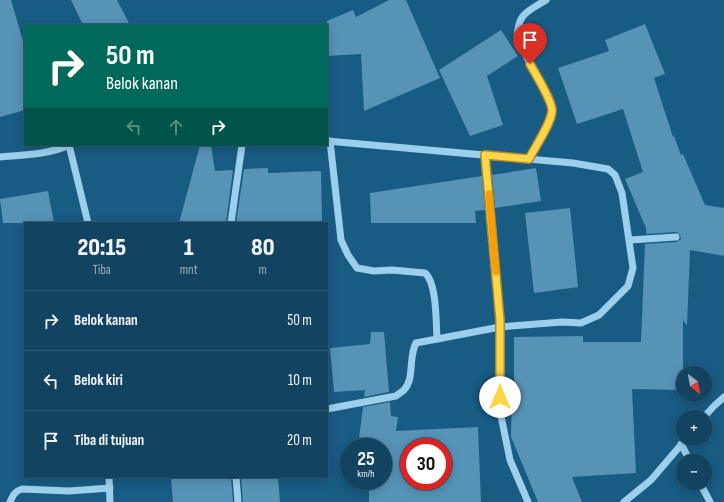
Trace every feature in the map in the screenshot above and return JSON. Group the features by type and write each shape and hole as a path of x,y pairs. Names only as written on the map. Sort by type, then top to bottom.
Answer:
{"street":[{"path":"529,159 548,123 552,111 550,103 517,38 517,26 521,17 546,0"},
{"path":"328,409 396,396 404,390 409,381 412,354 416,344 500,327 562,322 581,323 600,315 628,286 633,268 622,193 615,175 608,169 573,163 328,141 341,240 348,255 357,268 374,271 392,270 425,273 429,276 434,294 437,339"},
{"path":"0,157 49,152 62,149 67,146"},
{"path":"69,146 88,222"},
{"path":"231,222 242,146"},
{"path":"485,155 500,327 500,411 510,460 528,502"},
{"path":"630,240 676,238"},
{"path":"710,410 724,397"},
{"path":"624,502 650,480 680,446"},
{"path":"109,478 110,502"},
{"path":"236,478 238,502"},
{"path":"10,502 12,496 17,490 22,489 69,490 110,488"},
{"path":"704,490 710,502"}],"building":[{"path":"0,0 11,0 24,45 24,110 0,117"},
{"path":"71,0 117,0 129,24 83,24"},
{"path":"389,0 406,0 440,78 364,111 361,54 328,56 327,21 353,10 356,17"},
{"path":"645,24 665,74 654,78 673,137 674,136 681,155 683,154 705,205 724,208 724,256 690,250 687,326 683,320 683,366 676,366 676,390 632,389 636,473 572,477 582,502 538,502 511,437 512,385 514,385 514,337 583,336 583,342 641,342 645,244 676,242 681,239 680,235 676,232 646,234 646,228 625,179 643,172 623,109 577,124 558,68 609,51 605,40"},
{"path":"501,30 518,56 487,76 503,125 470,136 439,70"},
{"path":"200,146 211,146 215,171 233,170 226,222 179,222"},
{"path":"268,168 268,173 321,171 322,222 236,222 244,169"},
{"path":"536,168 541,201 495,208 492,175"},
{"path":"482,176 485,210 475,211 476,223 371,223 370,193"},
{"path":"48,191 54,222 3,223 0,199"},
{"path":"570,208 578,287 534,293 525,213"},
{"path":"371,332 384,332 389,392 364,397 365,390 334,392 330,348 370,344"},
{"path":"390,402 391,416 398,417 396,431 478,427 481,502 369,502 369,490 392,490 392,438 359,438 363,407"},
{"path":"171,478 231,478 233,502 173,502"},
{"path":"241,478 278,478 280,502 243,502"}],"slow traffic":[{"path":"489,194 496,272"}],"route":[{"path":"500,397 500,320 485,155 529,159 548,123 552,111 550,103 530,64"}]}
